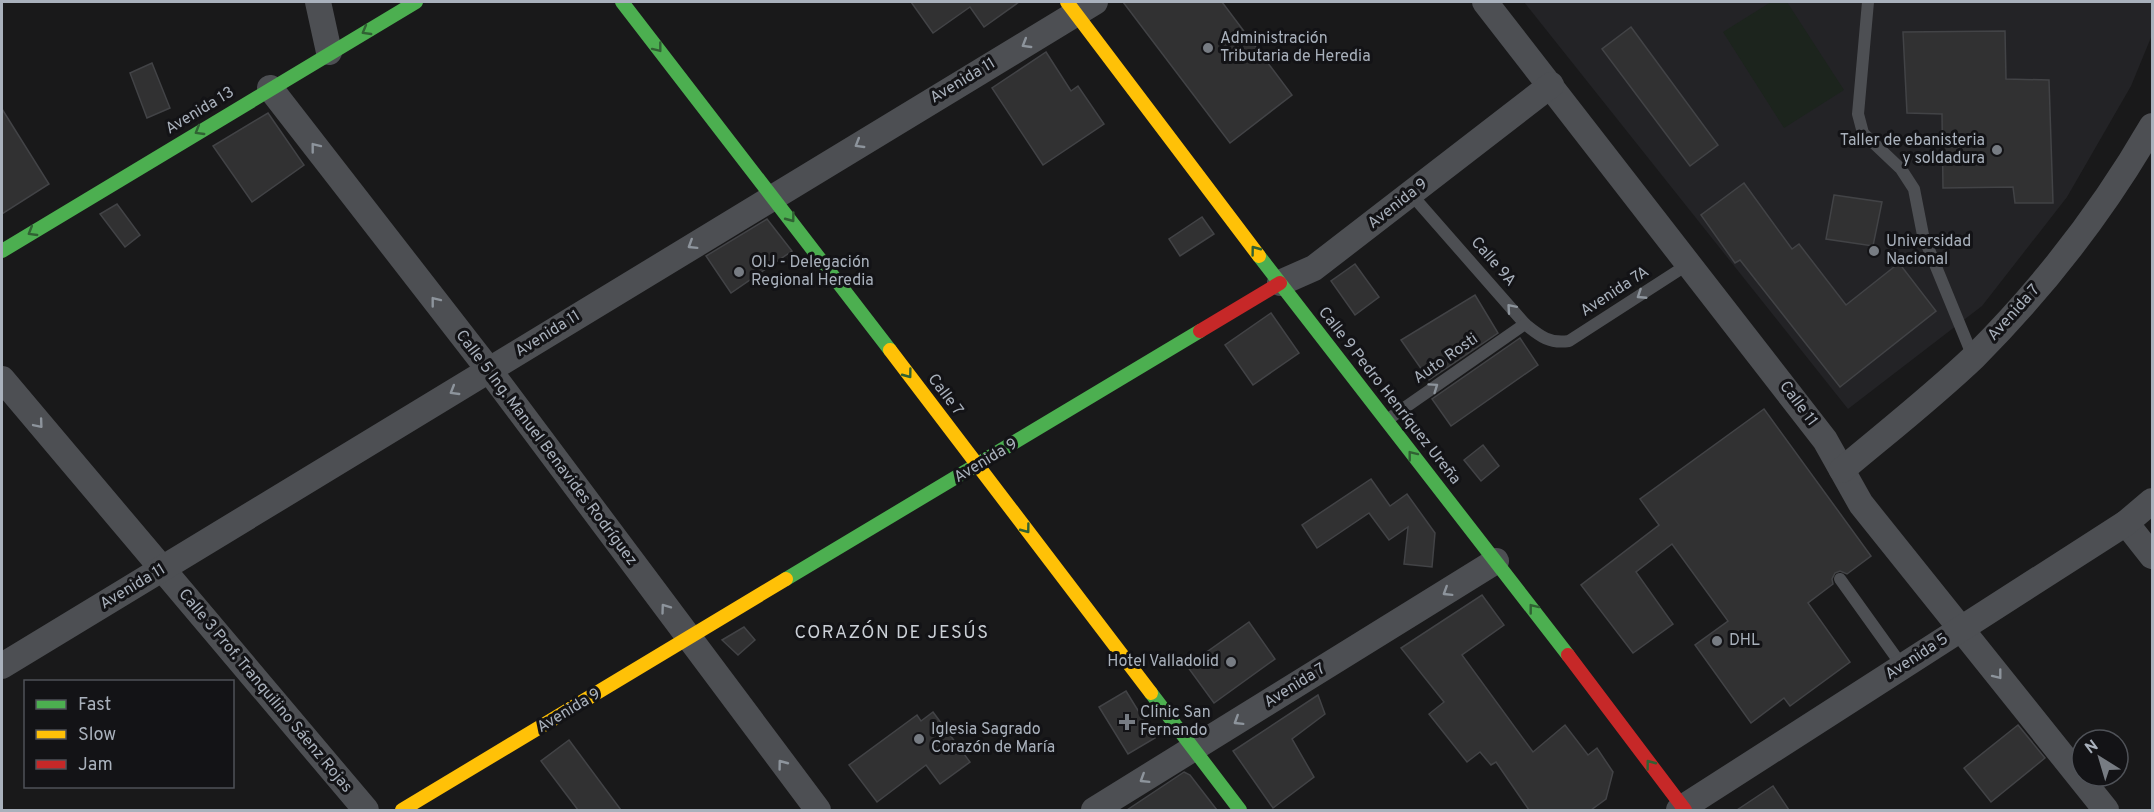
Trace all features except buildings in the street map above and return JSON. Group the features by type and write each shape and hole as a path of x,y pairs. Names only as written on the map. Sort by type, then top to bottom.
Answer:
{"main road":[{"name":"Avenida 13","path":"2,251 329,52 416,2"},
{"name":"Calle 7","path":"622,2 773,195 1240,810"},
{"name":"Calle 9 Pedro Henríquez Ureña","path":"1079,6 1280,283 1496,561 1683,810"},
{"name":"Avenida 9","path":"402,810 1280,283"}],"street":[{"path":"318,2 329,52"},
{"name":"Calle 11","path":"1485,2 1690,263 1825,440 1861,504 2106,810"},
{"name":"Avenida 11","path":"2,666 489,370 1079,6"},
{"name":"Avenida 9","path":"1280,283 1314,268 1551,85"},
{"name":"Calle 5 Ing. Manuel Benavides Rodríguez","path":"270,88 489,370 818,810"},
{"name":"Avenida 7","path":"1842,470 1973,357 2021,307 2109,194 2152,126"},
{"name":"Calle 3 Prof. Tranquilino Sáenz Rojas","path":"2,379 366,810"},
{"name":"Avenida 5","path":"1683,810 2126,523 2152,501"},
{"path":"2126,523 2152,556"},
{"name":"Avenida 7","path":"1094,810 1496,561"}],"lane":[{"path":"1868,2 1858,114 1863,133 1901,169 1914,189 1923,235 1973,357"},
{"name":"Calle 9A","path":"1411,194 1525,324 1545,340 1556,343"},
{"name":"Avenida 7A","path":"1556,343 1569,341 1690,263"},
{"name":"Auto Rosti","path":"1386,421 1525,324"},
{"path":"1840,579 1903,667"}],"shaded area":[{"name":"Universidad Nacional","path":"1524,2 2152,2 2152,35 2131,86 2067,197 1982,306 1848,409"},
{"path":"1771,2 1787,2 1844,90 1784,128 1723,32"}],"traffic: fast":[{"path":"2,251 416,2"},
{"path":"622,2 890,350"},
{"path":"1259,256 1568,655"},
{"path":"786,579 1200,331"},
{"path":"1151,693 1240,810"}],"traffic: slow":[{"path":"1067,2 1259,256"},
{"path":"890,350 1151,693"},
{"path":"402,810 786,579"}],"traffic: jam":[{"path":"1200,331 1280,283"},
{"path":"1568,655 1685,810"}],"place":[{"name":"Administración Tributaria de Heredia","path":"1208,48"},
{"name":"Taller de ebanisteria y soldadura","path":"1997,150"},
{"name":"Universidad Nacional","path":"1874,251"},
{"name":"OIJ - Delegación Regional Heredia","path":"739,272"},
{"name":"DHL","path":"1717,641"},
{"name":"Hotel Valladolid","path":"1231,662"},
{"name":"Clinic San Fernando","path":"1127,722"},
{"name":"Iglesia Sagrado Corazón de María","path":"919,739"}],"district":[{"name":"CORAZÓN DE JESÚS","path":"892,633"}]}
